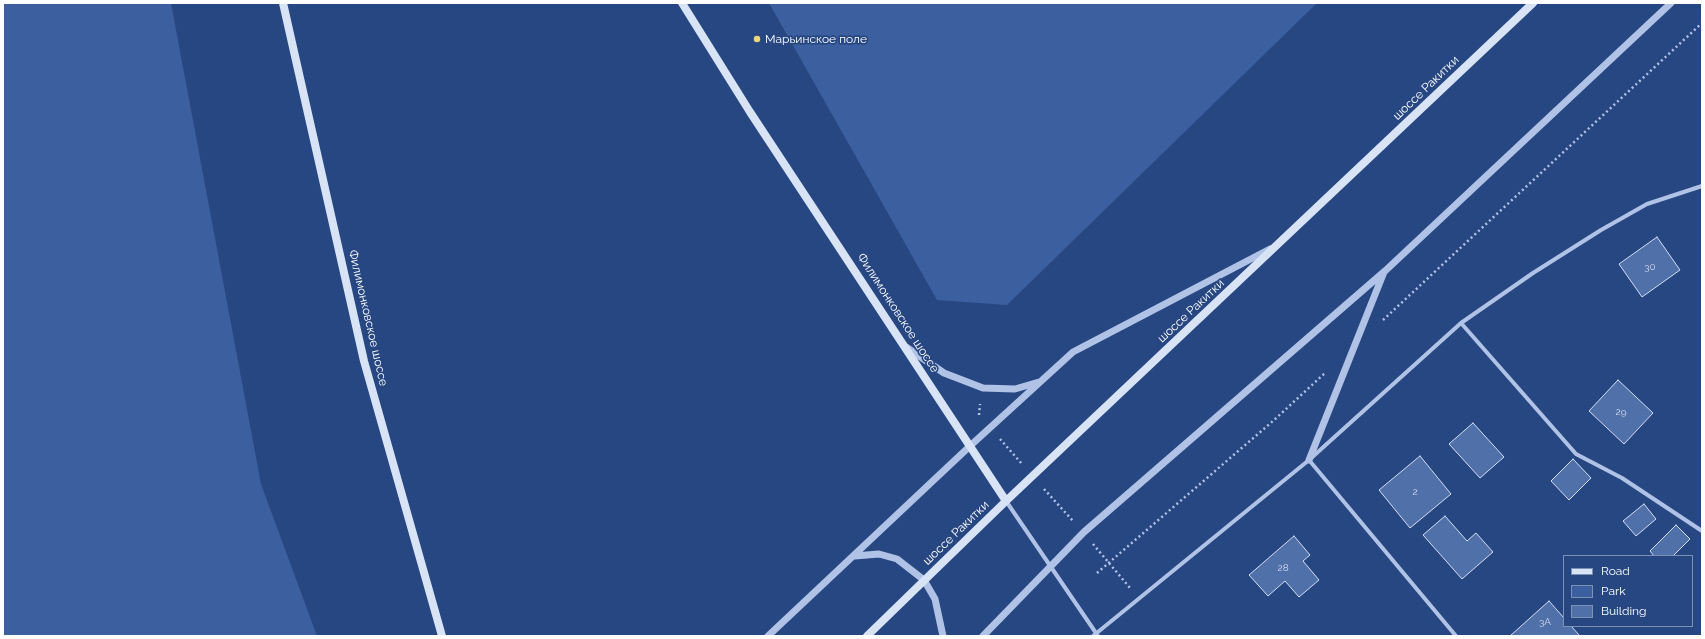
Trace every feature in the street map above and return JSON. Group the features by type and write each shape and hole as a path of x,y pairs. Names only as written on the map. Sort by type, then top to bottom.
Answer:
{"main road":[{"name":"Филимонковское шоссе","path":"283,3 366,366 442,636"},
{"name":"Филимонковское шоссе","path":"682,3 750,112 1006,501"},
{"name":"шоссе Ракитки","path":"867,636 1006,501 1533,3"}],"street":[{"path":"983,636 1084,532 1385,271 1671,3"},
{"path":"1096,635 1139,598 1309,460 1461,323 1533,273 1601,230 1647,204 1702,186"},
{"path":"768,636 855,556 970,446 1074,352 1279,244"},
{"path":"1309,460 1385,271"},
{"path":"1461,323 1576,454 1622,478 1702,531"},
{"path":"906,347 944,373 983,388 1015,389 1041,382"},
{"path":"1309,460 1456,636"},
{"name":"Филимонковское шоссе","path":"1006,501 1096,635"},
{"path":"855,556 879,554 897,559 924,580 935,599 943,636"}],"path":[{"path":"1378,325 1702,23"},
{"path":"1097,573 1273,421 1326,373"},
{"path":"983,388 979,415 1084,532 1139,598"}],"green space":[{"path":"3,3 171,3 261,484 317,636 3,636"},
{"path":"769,3 1317,3 1007,305 937,300"}],"building":[{"path":"1657,237 1680,270 1642,297 1619,264"},
{"path":"1618,380 1653,413 1624,444 1589,411"},
{"path":"1473,423 1504,457 1480,478 1449,444"},
{"path":"1420,456 1451,494 1410,528 1379,490"},
{"path":"1573,459 1591,478 1569,500 1551,481"},
{"path":"1644,504 1656,519 1636,536 1623,521"},
{"path":"1445,516 1467,541 1476,533 1493,552 1462,579 1423,535"},
{"path":"1676,525 1690,539 1674,555 1653,555 1650,551"},
{"path":"1294,536 1310,555 1303,561 1319,580 1299,597 1285,581 1268,596 1249,575"},
{"path":"1549,601 1563,617 1563,627 1572,627 1580,636 1510,636"}],"place":[{"name":"Марьинское поле","path":"757,39"}]}
